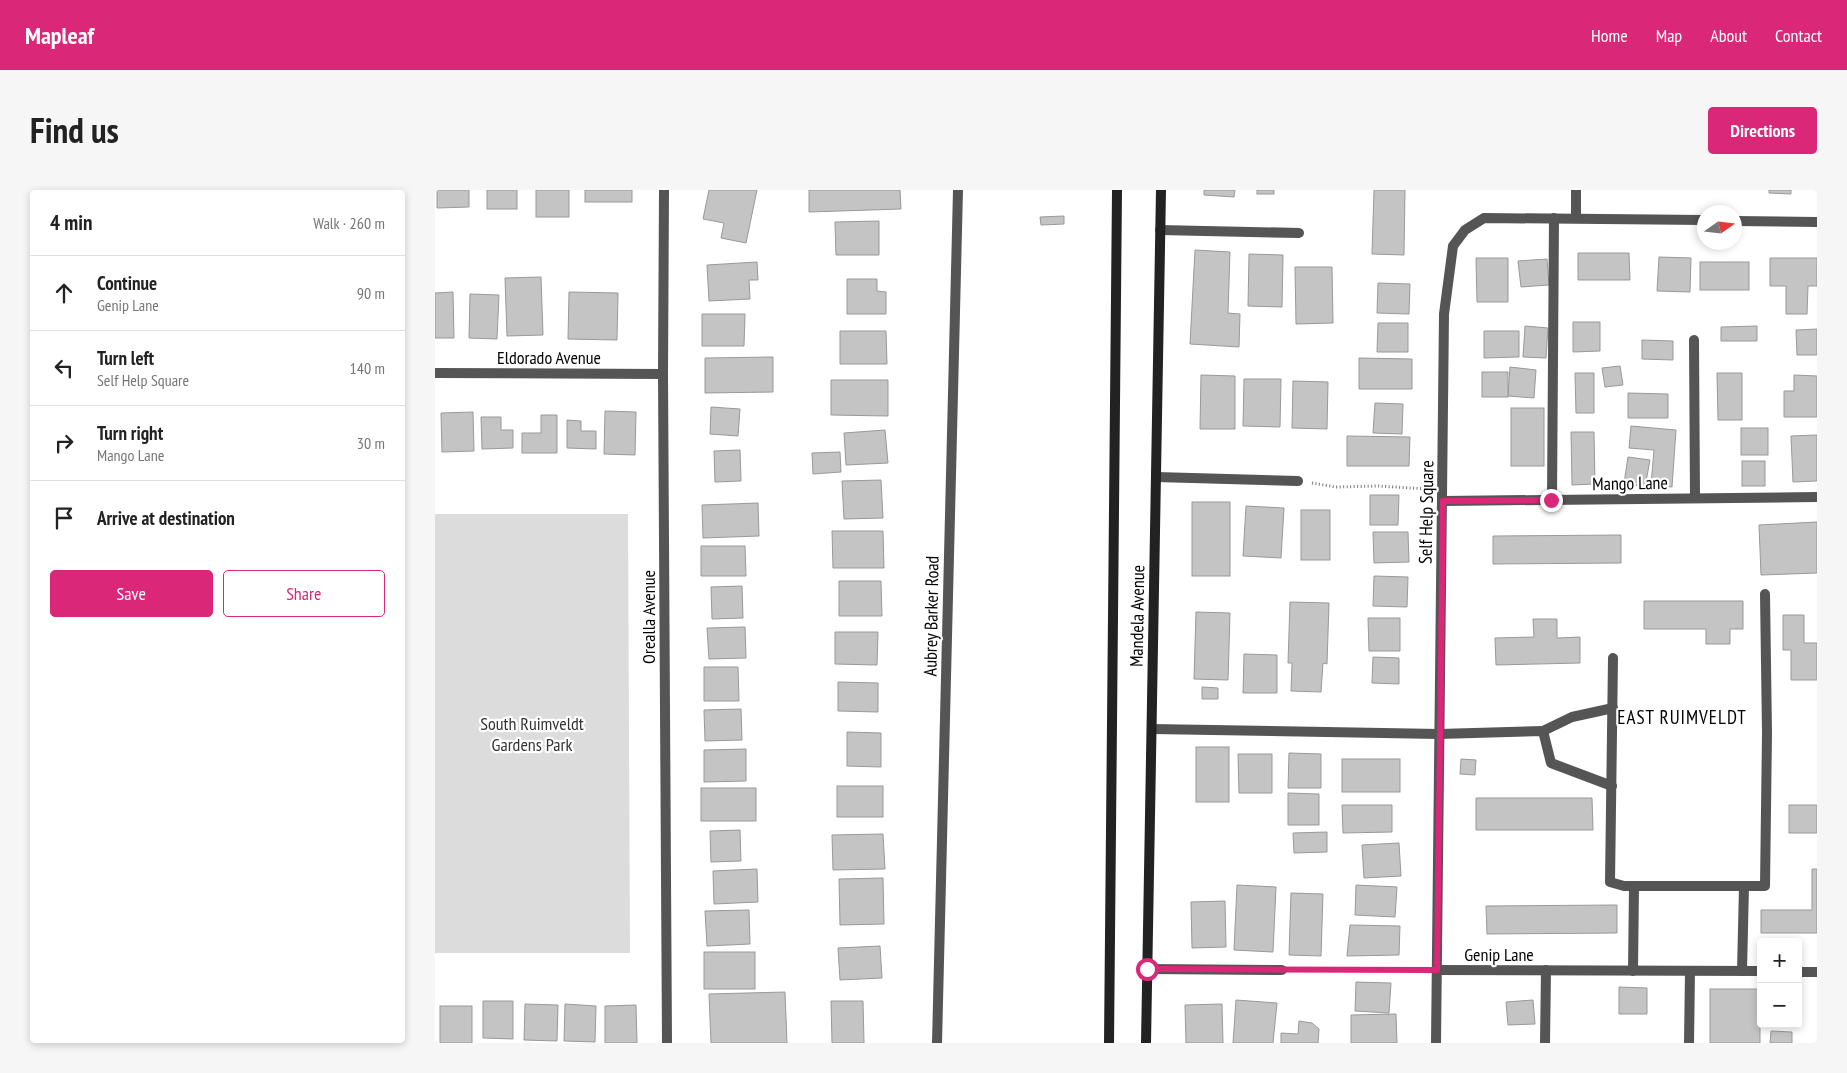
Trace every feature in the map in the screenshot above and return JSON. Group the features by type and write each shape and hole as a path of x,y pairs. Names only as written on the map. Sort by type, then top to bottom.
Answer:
{"main road":[{"path":"1109,1043 1117,190"},
{"name":"Mandela Avenue","path":"1146,1043 1161,190"}],"street":[{"name":"Orealla Avenue","path":"664,190 663,374 667,1043"},
{"name":"Aubrey Barker Road","path":"937,1043 958,190"},
{"path":"1575,190 1576,218"},
{"name":"Self Help Square","path":"1436,1043 1444,314 1453,246 1465,230 1484,218 1697,220"},
{"path":"1551,500 1554,218"},
{"path":"1742,221 1817,222"},
{"path":"1160,230 1299,233"},
{"path":"1694,340 1695,498"},
{"name":"Eldorado Avenue","path":"435,373 663,374"},
{"path":"1156,477 1298,481"},
{"name":"Mango Lane","path":"1443,501 1817,497"},
{"path":"1613,658 1610,882 1624,886 1765,886 1767,733 1765,594"},
{"path":"1152,729 1439,734 1543,731 1572,717 1613,708"},
{"path":"1543,731 1551,763 1612,786"},
{"path":"1633,971 1634,886"},
{"path":"1742,971 1744,886"},
{"path":"1147,969 1282,970"},
{"name":"Genip Lane","path":"1437,970 1757,972"},
{"path":"1545,1043 1546,970"},
{"path":"1689,1043 1690,971"},
{"path":"1802,972 1817,972"}],"path":[{"path":"1298,481 1336,487 1378,486 1443,490"},
{"path":"1282,970 1437,970"}],"green space":[{"name":"South Ruimveldt Gardens Park","path":"435,514 628,514 630,953 435,953"}],"building":[{"path":"437,190 469,190 469,207 437,208"},
{"path":"487,190 517,190 517,209 487,209"},
{"path":"536,190 569,190 569,217 536,217"},
{"path":"585,190 632,190 632,202 585,202"},
{"path":"709,190 757,190 746,243 721,238 724,223 703,219"},
{"path":"809,190 900,190 901,209 809,212"},
{"path":"1204,190 1235,190 1234,197 1204,195"},
{"path":"1257,190 1274,190 1274,194 1257,194"},
{"path":"1374,190 1405,190 1404,255 1372,254"},
{"path":"1769,190 1791,190 1791,194 1769,193"},
{"path":"1064,216 1064,224 1041,225 1040,217"},
{"path":"879,221 879,255 836,255 835,222"},
{"path":"1195,250 1230,252 1228,313 1240,314 1239,347 1190,344"},
{"path":"1578,253 1629,253 1630,280 1578,280"},
{"path":"1249,254 1283,255 1282,307 1248,306"},
{"path":"1659,257 1691,258 1690,292 1657,291"},
{"path":"1476,258 1508,258 1508,302 1477,302"},
{"path":"1770,258 1817,258 1817,286 1808,286 1807,314 1786,314 1786,286 1770,286"},
{"path":"1547,259 1549,285 1521,287 1518,261"},
{"path":"757,262 758,280 749,280 750,299 709,301 707,265"},
{"path":"1700,262 1749,262 1749,290 1700,290"},
{"path":"1295,267 1332,267 1333,323 1296,324"},
{"path":"541,277 543,335 507,336 505,278"},
{"path":"847,279 877,279 877,291 886,292 886,314 847,314"},
{"path":"1378,283 1410,284 1409,314 1377,313"},
{"path":"453,292 454,338 435,338 435,293"},
{"path":"569,292 618,293 617,340 568,339"},
{"path":"470,294 499,295 497,339 469,338"},
{"path":"702,314 745,314 744,346 702,346"},
{"path":"1573,322 1600,322 1600,351 1573,352"},
{"path":"1378,323 1408,323 1408,352 1377,352"},
{"path":"1525,326 1548,328 1546,358 1523,357"},
{"path":"1757,326 1757,341 1721,341 1721,327"},
{"path":"1817,329 1817,355 1797,355 1796,330"},
{"path":"840,331 886,331 887,364 840,364"},
{"path":"1484,331 1519,331 1519,357 1484,358"},
{"path":"1642,340 1673,341 1673,360 1642,359"},
{"path":"773,357 773,392 705,393 705,358"},
{"path":"1359,358 1412,359 1412,389 1359,389"},
{"path":"1620,366 1623,385 1605,387 1602,368"},
{"path":"1510,367 1536,370 1534,398 1508,396"},
{"path":"1482,372 1508,372 1508,397 1482,397"},
{"path":"1575,373 1594,373 1594,413 1576,413"},
{"path":"1717,373 1742,373 1742,420 1718,420"},
{"path":"1201,375 1235,376 1235,429 1200,429"},
{"path":"1794,375 1817,376 1817,417 1784,417 1784,391 1794,391"},
{"path":"1244,379 1281,379 1280,427 1243,426"},
{"path":"831,380 888,380 888,416 831,415"},
{"path":"1293,381 1328,382 1327,429 1292,428"},
{"path":"1628,393 1668,394 1668,418 1628,418"},
{"path":"1375,403 1403,404 1402,434 1373,433"},
{"path":"711,407 740,409 738,436 710,434"},
{"path":"1511,408 1544,408 1544,466 1511,466"},
{"path":"605,411 636,412 635,455 604,454"},
{"path":"473,412 474,451 442,452 441,413"},
{"path":"541,415 557,415 557,453 522,453 522,433 541,433"},
{"path":"481,417 501,417 501,430 513,430 513,448 482,449"},
{"path":"567,420 581,421 581,431 596,431 596,449 567,448"},
{"path":"1631,426 1676,430 1672,487 1651,485 1654,450 1629,448"},
{"path":"1741,428 1768,428 1768,455 1741,455"},
{"path":"885,430 888,463 846,465 844,433"},
{"path":"1571,432 1594,432 1595,484 1572,485"},
{"path":"1817,435 1817,481 1793,482 1791,436"},
{"path":"1347,436 1410,437 1409,466 1347,466"},
{"path":"740,450 741,481 715,482 714,451"},
{"path":"840,452 841,472 813,474 812,453"},
{"path":"1628,457 1650,460 1645,487 1624,483"},
{"path":"1742,461 1765,461 1765,486 1742,486"},
{"path":"881,480 883,518 844,519 842,481"},
{"path":"1370,495 1399,495 1398,525 1370,525"},
{"path":"1192,502 1230,502 1230,576 1192,576"},
{"path":"758,503 759,536 703,538 702,505"},
{"path":"1246,506 1284,508 1281,558 1243,556"},
{"path":"1301,510 1330,510 1330,560 1301,560"},
{"path":"1817,522 1817,573 1761,575 1759,525"},
{"path":"832,531 883,531 884,568 833,568"},
{"path":"1373,532 1408,532 1409,562 1374,563"},
{"path":"1621,535 1621,563 1493,564 1493,536"},
{"path":"701,546 745,546 746,576 701,576"},
{"path":"1374,576 1408,577 1407,607 1373,606"},
{"path":"839,581 881,581 882,616 839,616"},
{"path":"742,586 743,618 712,619 711,587"},
{"path":"1644,601 1743,601 1743,629 1730,629 1730,644 1706,644 1706,629 1644,629"},
{"path":"1290,602 1329,603 1327,664 1323,663 1321,692 1291,691 1292,663 1288,663"},
{"path":"1196,612 1230,613 1228,680 1194,679"},
{"path":"1783,615 1804,615 1804,643 1817,643 1817,680 1791,680 1791,650 1783,650"},
{"path":"1368,618 1400,618 1400,651 1369,651"},
{"path":"1533,619 1557,619 1557,638 1580,637 1580,663 1496,665 1495,638 1534,637"},
{"path":"745,627 746,658 709,659 707,628"},
{"path":"835,632 878,632 877,665 835,664"},
{"path":"1244,654 1277,655 1277,693 1243,693"},
{"path":"1373,657 1399,658 1399,684 1372,683"},
{"path":"704,667 738,667 739,701 704,701"},
{"path":"838,682 878,683 878,712 838,711"},
{"path":"1202,687 1218,688 1218,699 1202,699"},
{"path":"741,709 742,740 705,741 704,710"},
{"path":"847,732 881,733 881,767 847,766"},
{"path":"1196,747 1229,747 1229,802 1196,802"},
{"path":"746,749 746,781 704,782 704,750"},
{"path":"1289,753 1321,754 1321,788 1288,788"},
{"path":"1238,754 1272,754 1272,793 1239,793"},
{"path":"1342,759 1400,759 1400,792 1342,792"},
{"path":"1461,759 1476,760 1475,775 1460,774"},
{"path":"837,786 883,786 883,817 837,817"},
{"path":"701,788 756,788 756,821 701,821"},
{"path":"1288,793 1319,794 1319,825 1288,825"},
{"path":"1476,798 1592,798 1593,830 1476,830"},
{"path":"1342,805 1392,805 1392,832 1343,833"},
{"path":"1789,805 1817,805 1817,833 1789,833"},
{"path":"740,830 741,861 711,862 710,831"},
{"path":"1327,832 1327,852 1294,853 1293,833"},
{"path":"883,834 885,869 833,870 832,835"},
{"path":"1399,843 1401,876 1364,878 1362,845"},
{"path":"757,869 758,902 714,904 713,871"},
{"path":"1812,869 1817,869 1817,933 1761,933 1761,910 1812,910"},
{"path":"883,878 884,924 840,925 839,879"},
{"path":"1237,885 1276,887 1273,952 1234,950"},
{"path":"1356,885 1397,887 1395,917 1355,915"},
{"path":"1291,893 1323,894 1321,956 1289,955"},
{"path":"1225,901 1226,947 1192,948 1191,902"},
{"path":"1617,905 1617,933 1487,934 1486,906"},
{"path":"749,910 750,944 707,946 705,911"},
{"path":"1350,925 1400,926 1399,955 1347,956"},
{"path":"880,946 882,978 840,980 838,948"},
{"path":"704,952 755,952 755,989 704,989"},
{"path":"1356,982 1391,983 1389,1013 1355,1011"},
{"path":"1619,987 1647,988 1647,1014 1619,1014"},
{"path":"1710,989 1757,989 1757,1028 1760,1028 1760,1043 1710,1043"},
{"path":"785,992 787,1043 711,1043 709,994"},
{"path":"1236,1000 1277,1003 1273,1043 1233,1043"},
{"path":"1533,1000 1535,1024 1508,1025 1506,1002"},
{"path":"483,1001 513,1001 513,1039 483,1038"},
{"path":"831,1001 863,1001 864,1043 832,1043"},
{"path":"525,1004 558,1005 557,1041 524,1040"},
{"path":"565,1004 596,1006 595,1042 564,1041"},
{"path":"1222,1004 1223,1043 1186,1043 1185,1005"},
{"path":"636,1005 637,1043 605,1043 605,1006"},
{"path":"440,1006 472,1006 472,1043 440,1043"},
{"path":"1396,1014 1397,1043 1351,1043 1351,1015"},
{"path":"1299,1021 1312,1023 1319,1029 1318,1043 1281,1043 1281,1033 1298,1034"},
{"path":"1771,1031 1792,1032 1792,1043 1770,1043"}],"district":[{"name":"EAST RUIMVELDT","path":"1682,717"}],"route":[{"path":"1147,969 1437,970 1443,501 1551,500"}]}
